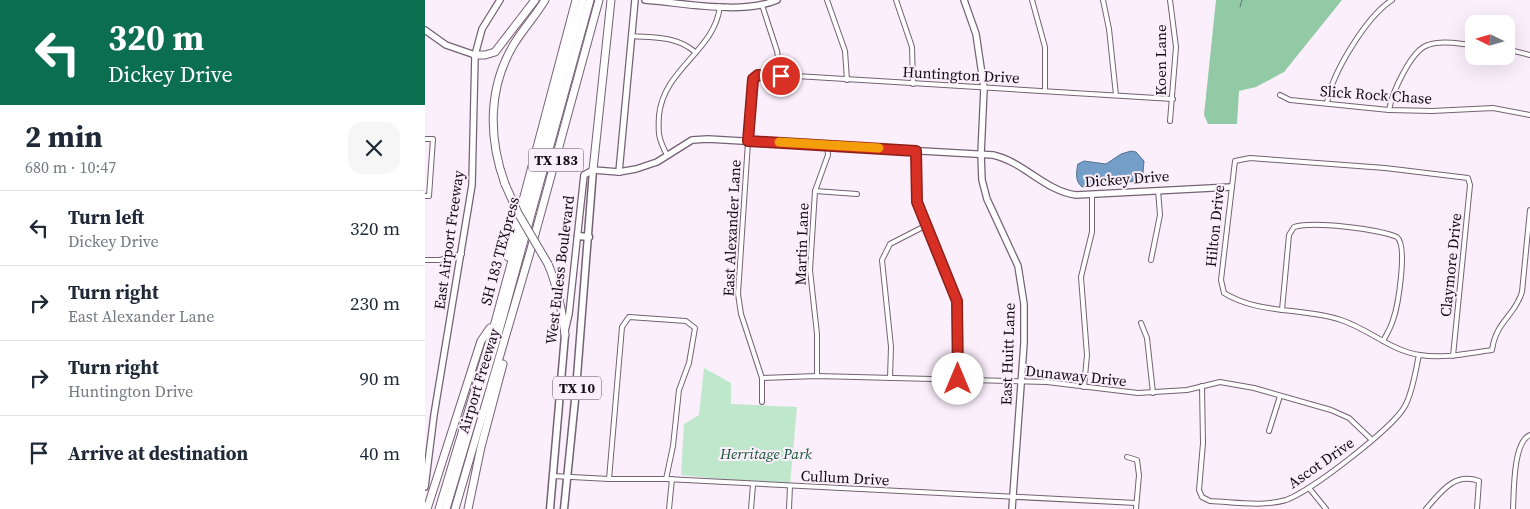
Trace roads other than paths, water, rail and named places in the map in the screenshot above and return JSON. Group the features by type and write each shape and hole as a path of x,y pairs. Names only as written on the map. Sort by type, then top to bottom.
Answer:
{"highway":[{"path":"475,55 495,52 535,0"},
{"path":"545,0 510,51 496,92 493,110 494,144 505,184 518,213 548,264 556,282 561,302 565,335"},
{"name":"Airport Freeway","path":"434,509 489,328 576,0"},
{"name":"SH 183 TEXpress","path":"439,509 493,330 583,0"},
{"name":"SH 183 TEXpress","path":"446,509 499,331 590,0"},
{"name":"Airport Freeway","path":"455,509 511,320 599,0"},
{"path":"593,170 611,0"},
{"path":"468,509 481,447 506,352 511,320"},
{"path":"427,509 481,341 489,328"}],"main road":[{"name":"West Euless Boulevard","path":"563,509 577,390 593,170"},
{"path":"578,236 589,237"},
{"name":"West Euless Boulevard","path":"550,509 565,335"}],"street":[{"name":"East Airport Freeway","path":"425,487 434,415 472,185 475,55 482,29 499,0"},
{"path":"619,172 635,0"},
{"path":"645,0 719,6 762,5 777,0"},
{"path":"827,0 845,50 847,80"},
{"path":"896,0 912,47 913,84"},
{"name":"East Huitt Lane","path":"964,0 976,34 984,88 981,154 982,180 987,199 1014,258 1020,280 1025,315 1012,509"},
{"path":"1032,0 1045,47 1045,91"},
{"path":"1103,0 1109,29 1116,95"},
{"name":"Koen Lane","path":"1170,0 1176,47 1170,121"},
{"path":"1327,103 1330,87 1336,74 1366,24 1391,0"},
{"path":"762,5 777,51 781,76"},
{"path":"667,155 658,135 662,96 668,85 715,26 719,6"},
{"path":"425,30 446,45 475,55"},
{"path":"631,36 673,40 684,44 695,52"},
{"path":"1389,110 1391,97 1408,66 1421,49 1426,45 1448,42 1465,45"},
{"path":"1515,51 1530,55"},
{"name":"Huntington Drive","path":"752,81 758,75 1173,99"},
{"name":"East Alexander Lane","path":"752,81 738,294 741,314 762,378 762,402"},
{"name":"Slick Rock Chase","path":"1280,96 1289,100 1389,110 1432,111 1493,108 1530,116"},
{"path":"425,138 433,140 427,196"},
{"name":"Dickey Drive","path":"593,170 619,172 648,166 692,140 748,141 981,154 1006,158 1060,191 1076,195 1231,187"},
{"name":"Martin Lane","path":"817,376 817,334 810,270 815,190 828,155 827,144"},
{"path":"916,151 915,193 925,226 957,301 958,379"},
{"name":"Claymore Drive","path":"1235,161 1250,158 1468,178 1470,185 1453,356"},
{"name":"Hilton Drive","path":"1235,161 1221,280 1224,293 1252,306 1282,310"},
{"name":"West Euless Boulevard","path":"565,335 578,236 583,177 587,171 593,170"},
{"path":"815,190 857,194"},
{"path":"1151,260 1160,215 1158,190"},
{"path":"1084,387 1087,355 1081,277 1092,232 1092,194"},
{"path":"1383,341 1393,320 1398,300 1401,241 1397,236 1375,230 1311,226 1293,228 1289,235 1282,310 1315,313 1342,320 1383,341 1419,355 1453,356 1492,350 1498,329 1519,304 1522,292 1530,210"},
{"path":"890,378 891,347 881,260 890,244 925,226"},
{"path":"425,260 439,260 462,254"},
{"path":"609,480 624,322 629,317 686,321 695,328 689,363 679,390 673,446 665,479"},
{"path":"1141,323 1147,338 1153,393"},
{"name":"Ascot Drive","path":"1202,386 1203,443 1199,490 1202,497 1210,501 1271,503 1287,499 1309,488 1386,428 1404,407 1414,381 1419,355"},
{"name":"Dunaway Drive","path":"762,378 817,376 1021,381 1121,392 1153,393 1187,390 1220,382 1331,410 1349,418 1372,440"},
{"path":"1269,431 1281,396"},
{"path":"1513,509 1517,455 1521,442 1530,435"},
{"path":"1127,456 1137,460 1139,475 1136,509"},
{"name":"Cullum Drive","path":"553,476 609,480 672,479 753,485 1136,503"},
{"path":"1426,509 1452,481 1464,478 1479,481 1477,509"},
{"path":"669,509 672,479"},
{"path":"751,509 753,485"},
{"path":"789,509 790,486"},
{"path":"1309,488 1326,509"}],"water":[{"path":"1131,151 1136,152 1144,161 1143,173 1137,181 1082,187 1078,182 1078,164 1084,161 1106,164 1121,154"}],"waterway":[{"path":"1240,7 1242,0"}],"park label":[{"name":"Herritage Park","path":"766,454"}]}
